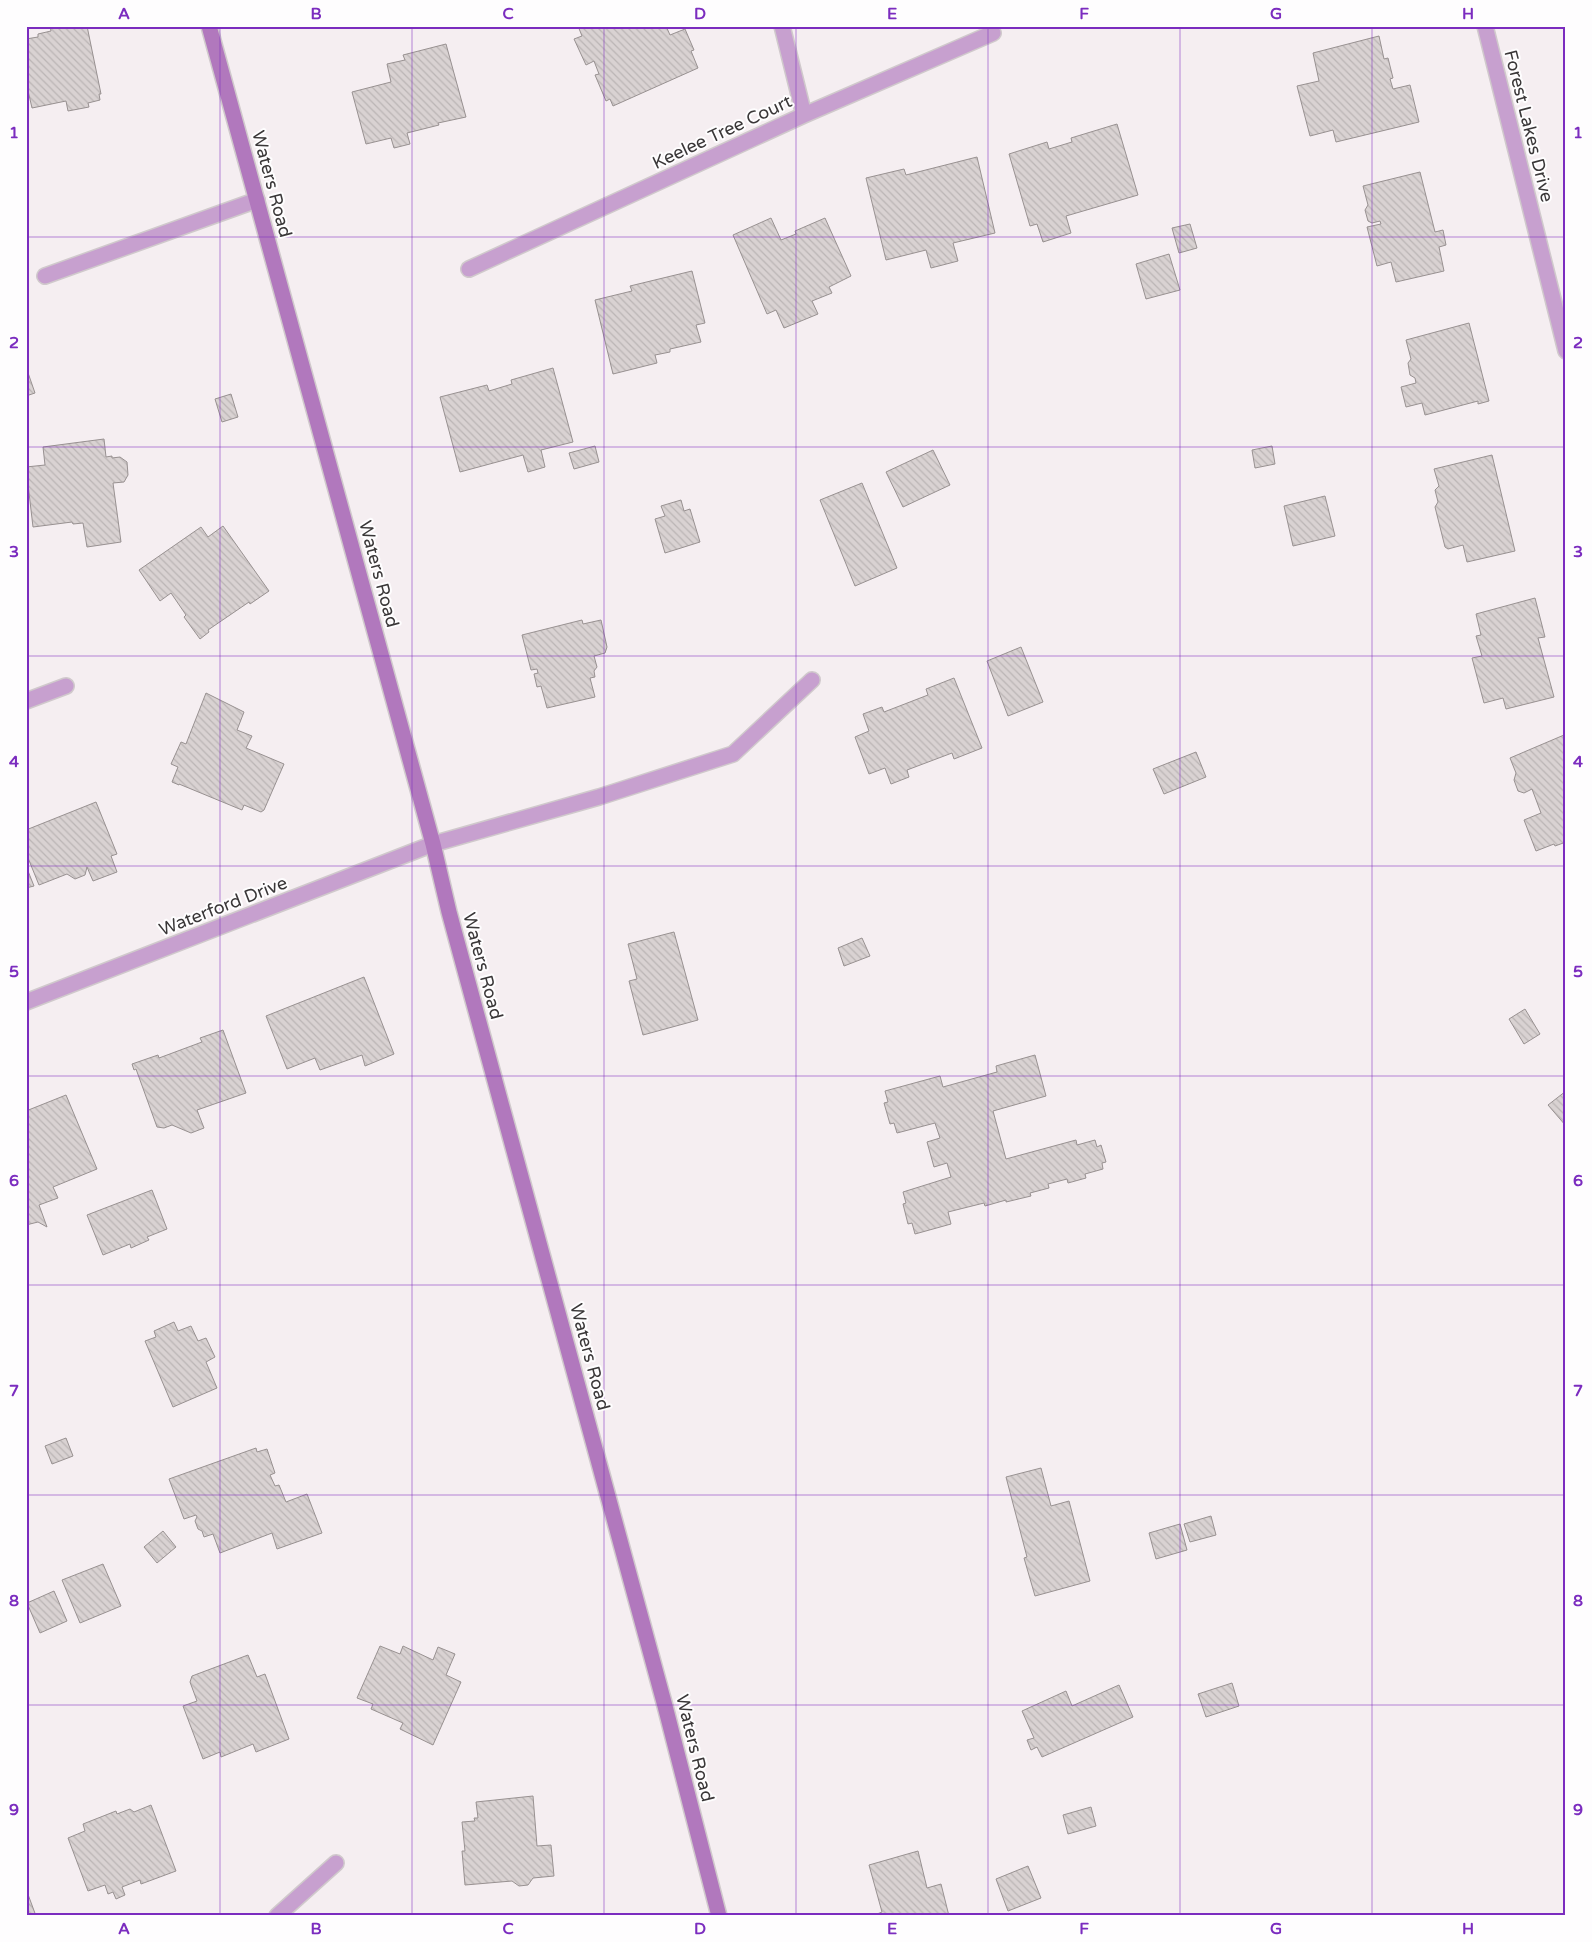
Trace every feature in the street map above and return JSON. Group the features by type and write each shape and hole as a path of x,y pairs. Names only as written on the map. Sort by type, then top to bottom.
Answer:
{"street":[{"name":"Waters Road","path":"210,26 434,844 449,912 662,1696 719,1916"},
{"path":"782,26 804,115"},
{"name":"Forest Lakes Drive","path":"1485,26 1566,351"},
{"name":"Keelee Tree Court","path":"469,269 804,115 994,33"},
{"path":"45,276 257,200"},
{"name":"Waterford Drive","path":"26,1002 434,844 599,797 733,754 812,680"},
{"path":"26,702 66,686"},
{"path":"277,1916 336,1863"}],"building":[{"path":"50,26 87,26 101,94 99,94 100,100 88,103 89,107 68,111 66,101 32,108 26,82 26,39 38,37 38,34 51,31"},
{"path":"578,26 666,26 670,35 685,29 694,50 691,51 698,68 613,106 610,99 606,101 595,75 599,74 594,61 586,65 574,39 582,36"},
{"path":"1379,36 1384,59 1388,58 1393,78 1390,79 1393,89 1410,85 1419,122 1336,142 1333,130 1310,136 1297,86 1319,81 1313,53"},
{"path":"446,44 466,117 438,123 439,125 407,133 410,144 394,148 391,138 366,144 352,92 391,82 387,64 405,60 403,55"},
{"path":"1117,124 1138,195 1066,216 1071,233 1043,242 1037,224 1030,226 1009,154 1047,142 1049,149 1072,142 1071,138"},
{"path":"977,157 995,233 953,243 958,261 931,268 926,250 886,260 866,178 904,169 906,175"},
{"path":"1420,172 1435,232 1443,230 1446,245 1439,247 1444,271 1396,282 1391,262 1377,266 1367,227 1381,224 1380,221 1372,223 1368,221 1365,210 1368,205 1363,186"},
{"path":"771,218 781,240 796,234 795,231 825,218 851,276 829,287 832,293 812,301 818,314 784,328 776,310 767,314 733,235"},
{"path":"1190,224 1197,248 1179,253 1172,228"},
{"path":"1169,254 1180,290 1146,299 1136,264"},
{"path":"692,271 705,323 696,325 701,342 670,349 670,352 655,355 657,363 613,374 595,300 632,291 630,286"},
{"path":"1469,323 1489,401 1478,404 1478,401 1425,415 1422,403 1406,407 1401,387 1416,383 1415,378 1410,375 1408,363 1411,359 1406,340"},
{"path":"26,367 35,393 26,396"},
{"path":"553,368 573,442 541,450 545,467 528,472 523,455 460,472 440,397 487,385 489,391 512,384 511,380"},
{"path":"231,394 238,417 222,422 215,399"},
{"path":"104,439 106,457 120,457 127,462 128,475 124,482 113,483 121,542 87,547 83,523 73,524 72,522 33,527 26,467 45,465 43,447"},
{"path":"595,446 599,462 574,469 569,453"},
{"path":"1272,446 1275,464 1255,468 1252,450"},
{"path":"933,450 950,485 903,507 886,472"},
{"path":"1492,455 1515,551 1467,562 1463,545 1448,549 1445,547 1435,507 1438,502 1435,490 1439,486 1434,469"},
{"path":"862,483 897,568 855,586 820,500"},
{"path":"1325,496 1335,536 1293,546 1284,506"},
{"path":"681,500 684,511 690,509 700,542 665,553 655,519 665,516 661,506"},
{"path":"223,526 269,591 250,604 249,602 208,630 209,632 200,639 184,617 186,615 171,593 160,601 139,570 201,527 208,537"},
{"path":"1535,598 1545,637 1538,638 1554,697 1506,709 1503,698 1484,703 1472,658 1482,656 1476,636 1481,635 1476,614"},
{"path":"582,620 583,624 601,620 607,647 605,653 594,656 597,667 594,671 595,677 590,678 595,697 547,708 541,686 537,687 534,674 538,673 537,669 531,670 522,635"},
{"path":"1021,647 1043,702 1008,716 987,661"},
{"path":"954,678 982,748 954,759 952,753 907,770 909,777 891,784 885,768 869,774 855,737 869,731 863,714 882,707 884,712 928,695 926,689"},
{"path":"206,693 244,712 237,730 252,736 246,748 284,764 264,810 261,812 244,805 242,810 172,782 178,767 171,764 181,742 186,744"},
{"path":"1564,735 1566,842 1555,846 1554,844 1536,851 1524,820 1541,813 1532,789 1524,793 1518,791 1514,780 1516,773 1510,758"},
{"path":"1196,752 1206,777 1164,794 1153,769"},
{"path":"96,802 117,854 111,856 117,872 93,881 87,867 85,875 75,879 67,874 39,885 26,853 26,830"},
{"path":"26,866 34,886 26,888"},
{"path":"674,932 698,1020 643,1035 629,981 637,979 628,944"},
{"path":"862,938 870,956 844,966 838,948"},
{"path":"364,977 394,1054 365,1066 362,1055 320,1070 315,1058 287,1069 266,1016"},
{"path":"1525,1009 1540,1034 1524,1044 1509,1019"},
{"path":"223,1030 246,1093 197,1110 204,1128 191,1133 172,1125 164,1128 157,1127 136,1069 134,1070 132,1064 158,1055 159,1058 202,1042 200,1038"},
{"path":"1035,1055 1046,1096 993,1111 1006,1159 1076,1140 1077,1145 1095,1140 1097,1147 1101,1145 1106,1162 1102,1163 1103,1169 1085,1174 1086,1178 1068,1183 1067,1179 1048,1184 1049,1188 1030,1193 1031,1196 985,1206 984,1203 948,1212 951,1224 915,1234 912,1223 908,1224 903,1204 906,1203 903,1192 951,1177 947,1163 934,1167 927,1142 940,1138 935,1123 897,1133 894,1123 890,1124 884,1103 888,1102 885,1091 940,1076 943,1087 997,1072 996,1066"},
{"path":"1566,1091 1566,1126 1548,1105"},
{"path":"66,1095 97,1169 53,1187 58,1198 39,1205 47,1227 38,1222 26,1225 26,1111"},
{"path":"152,1190 167,1229 147,1237 149,1240 131,1248 130,1244 103,1255 87,1215"},
{"path":"174,1322 178,1331 191,1326 198,1341 206,1338 215,1357 206,1362 217,1388 173,1407 145,1341 156,1337 154,1331"},
{"path":"66,1438 73,1456 52,1464 45,1446"},
{"path":"256,1448 257,1452 267,1449 275,1473 270,1475 275,1486 279,1485 286,1502 307,1494 322,1533 277,1549 272,1533 220,1553 213,1534 204,1537 202,1531 198,1529 195,1521 196,1515 184,1519 169,1479"},
{"path":"1041,1468 1051,1506 1069,1501 1090,1581 1035,1596 1024,1558 1027,1557 1006,1477"},
{"path":"1211,1516 1216,1535 1190,1542 1184,1524"},
{"path":"1180,1524 1187,1550 1156,1559 1149,1533"},
{"path":"163,1531 176,1547 157,1563 144,1547"},
{"path":"103,1564 121,1606 80,1623 62,1580"},
{"path":"54,1591 67,1621 40,1633 27,1603"},
{"path":"380,1646 400,1654 403,1646 433,1660 438,1647 455,1654 446,1675 461,1682 433,1745 400,1729 403,1723 371,1709 373,1704 357,1698"},
{"path":"248,1655 257,1677 265,1674 289,1739 256,1752 253,1744 221,1757 220,1752 203,1759 183,1706 197,1701 190,1682 192,1676"},
{"path":"1232,1683 1239,1706 1206,1717 1198,1694"},
{"path":"1119,1685 1133,1717 1042,1757 1037,1747 1031,1750 1027,1740 1034,1738 1022,1711 1066,1691 1072,1706"},
{"path":"533,1796 537,1846 551,1845 554,1876 533,1878 528,1885 519,1886 512,1881 465,1885 462,1851 465,1851 462,1822 475,1821 474,1818 478,1818 476,1802"},
{"path":"151,1805 176,1871 141,1884 140,1880 122,1887 125,1895 116,1899 113,1892 108,1894 105,1885 88,1891 68,1838 85,1831 83,1824 116,1811 117,1814 130,1809 134,1812"},
{"path":"1091,1807 1096,1826 1068,1834 1063,1815"},
{"path":"918,1851 927,1888 941,1884 949,1916 872,1916 882,1912 869,1865"},
{"path":"1028,1866 1041,1898 1008,1911 996,1879"},
{"path":"26,1889 36,1916 26,1916"}]}
